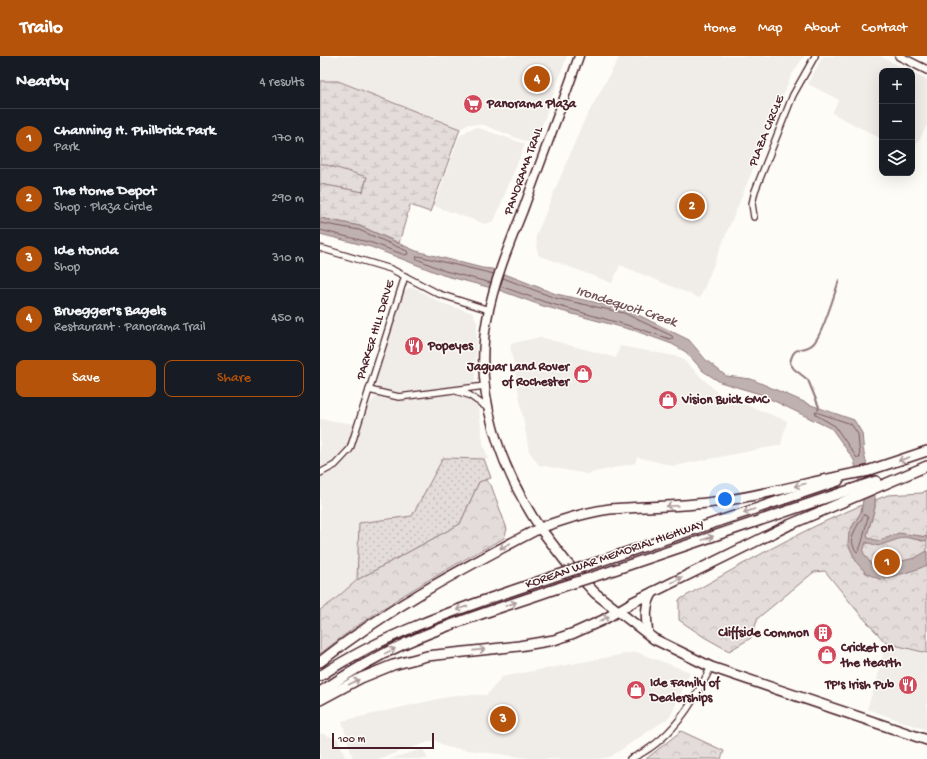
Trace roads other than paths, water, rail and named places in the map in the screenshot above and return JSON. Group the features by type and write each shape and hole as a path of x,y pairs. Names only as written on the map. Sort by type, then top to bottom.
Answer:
{"main road":[{"name":"PANORAMA TRAIL","path":"540,528 520,496 503,458 489,409 485,386 484,351 489,310 502,266 579,56"},
{"path":"320,662 377,620 428,587 540,528 577,516 608,510 713,502 750,496 869,471 927,451"},
{"path":"320,700 361,678 393,665 427,656 519,646 554,640 574,634 618,612 652,592 789,525 844,496 927,465"},
{"name":"KOREAN WAR MEMORIAL HIGHWAY","path":"320,676 363,650 427,620 838,478"},
{"name":"KOREAN WAR MEMORIAL HIGHWAY","path":"320,692 374,658 408,642 469,618 844,496"},
{"path":"540,528 580,578 618,612 648,634 711,667 927,740"},
{"path":"648,634 646,610 647,601 652,592"}],"street":[{"name":"PLAZA CIRCLE","path":"754,218 752,204 755,191 793,95 815,56"},
{"path":"899,56 927,70"},
{"path":"320,248 391,269 439,294 489,310"},
{"name":"PARKER HILL DRIVE","path":"320,473 335,465 350,449 405,276"},
{"name":"PARKER HILL DRIVE","path":"369,390 399,397 485,386"},
{"name":"PARKER HILL DRIVE","path":"452,390 469,395 489,409"},
{"path":"630,759 654,744 676,725 696,697 711,667"}],"water":[{"path":"320,218 360,226 416,251 482,268 492,269 556,294 626,309 689,340 706,360 726,376 751,379 811,405 854,420 862,433 864,454 875,495 875,507 867,535 868,538 879,541 899,533 927,537 927,540 924,541 904,537 878,546 866,542 863,552 871,564 876,567 915,558 927,551 927,565 881,580 866,573 857,563 848,544 849,532 861,512 863,500 854,460 832,429 760,394 720,382 703,371 686,352 672,344 636,331 543,306 499,290 443,275 371,247 320,234"}],"waterway":[{"path":"818,410 819,407 808,380 794,369 790,363 794,353 797,350 807,348 814,343 817,338 828,313 839,280"}],"place":[{"name":"Bruegger's Bagels","path":"537,79"},
{"name":"Panorama Plaza","path":"473,104"},
{"name":"The Home Depot","path":"692,206"},
{"name":"Popeyes","path":"414,346"},
{"name":"Jaguar Land Rover of Rochester","path":"583,374"},
{"name":"Vision Buick GMC","path":"668,400"},
{"name":"Channing H. Philbrick Park","path":"887,562"},
{"name":"Cliffside Common","path":"823,633"},
{"name":"Cricket on the Hearth","path":"827,655"},
{"name":"TP's Irish Pub","path":"908,685"},
{"name":"Ide Family of Dealerships","path":"636,690"},
{"name":"Ide Honda","path":"503,719"}],"water label":[{"name":"Irondequoit Creek","path":"626,307"}]}
